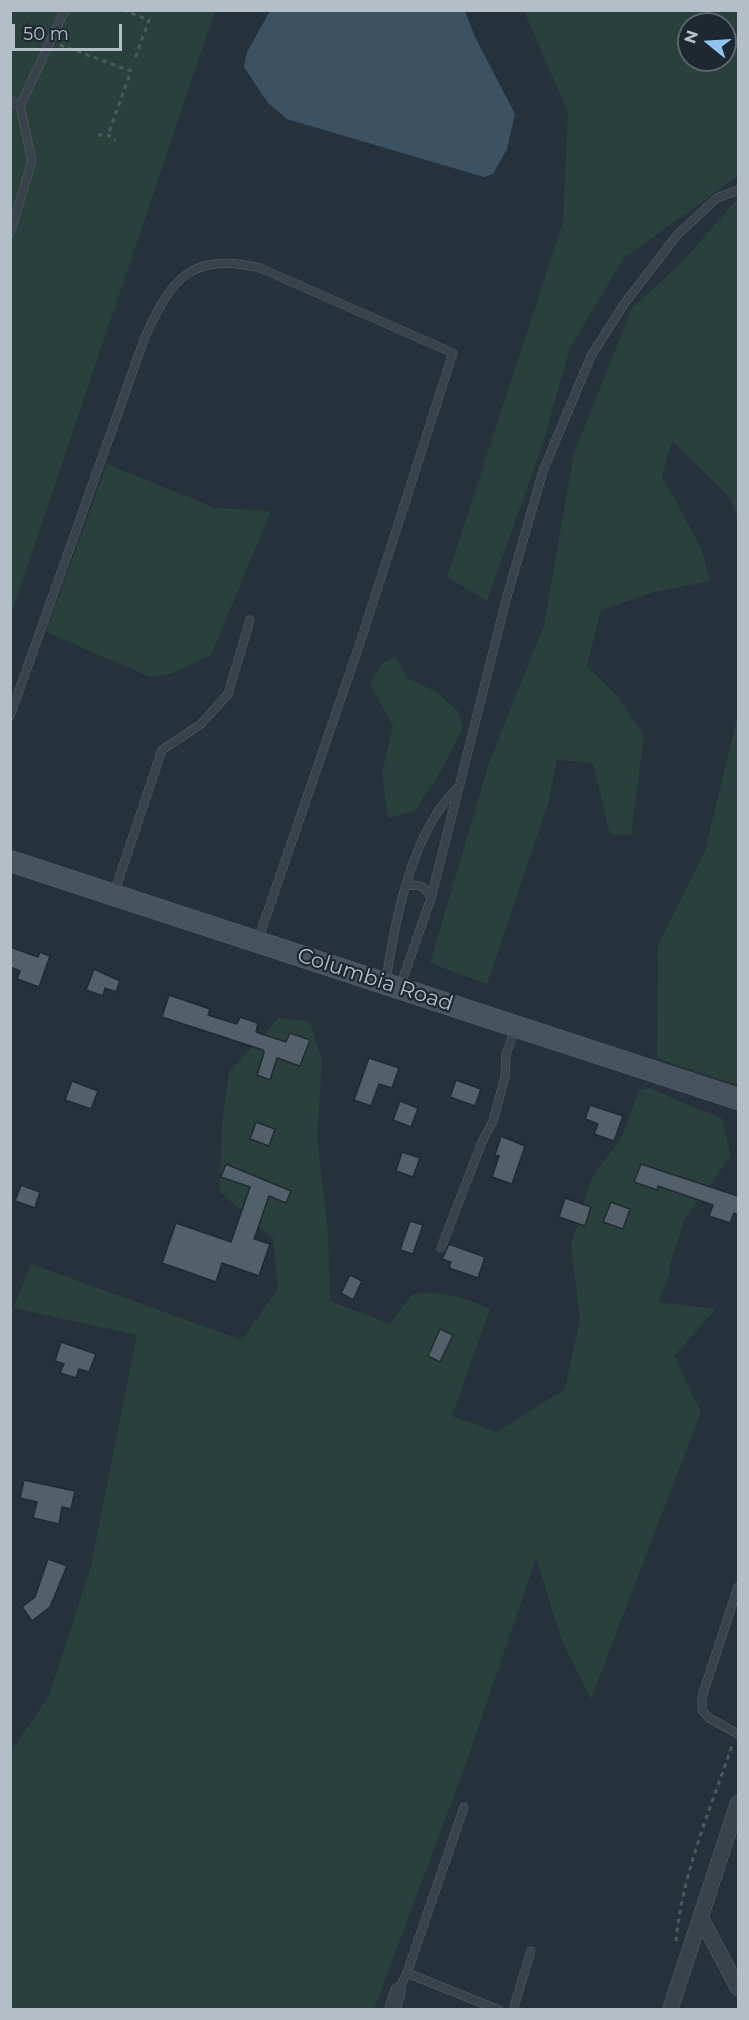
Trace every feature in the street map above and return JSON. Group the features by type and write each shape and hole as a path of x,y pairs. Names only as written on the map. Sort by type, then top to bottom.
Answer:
{"main road":[{"name":"Columbia Road","path":"10,861 738,1100"}],"street":[{"path":"670,2010 738,1806"},
{"path":"701,1918 738,1988"},
{"path":"392,2010 398,1990"}],"lane":[{"path":"10,233 32,161 20,106 65,10"},
{"path":"10,100 20,106"},
{"path":"393,986 431,898 506,600 543,471 591,356 624,304 678,234 717,198 738,190"},
{"path":"10,716 145,337 163,298 180,279 202,266 230,261 260,268 453,353 360,643 258,942"},
{"path":"114,895 162,750 201,724 228,694 250,620"},
{"path":"393,986 394,926 405,886 418,854 446,799 461,784"},
{"path":"405,886 418,884 426,888 431,898"},
{"path":"441,1248 482,1142 494,1121 505,1077 506,1054 516,1026"},
{"path":"737,1734 709,1718 702,1710 702,1697 738,1587"},
{"path":"398,1990 407,1973 464,1807"},
{"path":"513,2010 531,1951"},
{"path":"407,1973 499,2010"}],"path":[{"path":"123,10 149,20 135,59"},
{"path":"50,42 131,71 108,135"},
{"path":"98,135 108,135 116,140"},
{"path":"676,1948 678,1918 689,1876 737,1734"}],"green space":[{"path":"11,11 215,11 11,615"},
{"path":"524,11 738,11 738,176 624,258 570,348 543,443 487,601 447,577 563,222 568,113"},
{"path":"738,201 738,518 728,495 672,441 662,476 701,548 710,581 654,592 601,610 587,666 617,696 644,735 631,835 610,834 593,763 557,760 548,804 487,984 430,963 489,763 544,625 574,453 632,308 681,263"},
{"path":"107,464 215,508 271,511 211,655 171,674 150,677 46,632"},
{"path":"395,657 408,679 435,691 457,710 463,728 441,771 414,811 388,818 382,773 393,726 370,685 380,665"},
{"path":"738,714 738,1085 657,1058 658,945 705,851"},
{"path":"279,1018 310,1022 322,1061 317,1138 328,1231 330,1301 390,1324 413,1294 434,1293 453,1296 490,1309 452,1416 497,1432 565,1389 580,1319 571,1244 591,1180 622,1136 639,1090 649,1088 722,1119 731,1156 685,1218 670,1265 669,1276 658,1302 716,1309 674,1356 701,1412 591,1699 562,1641 536,1558 466,1764 374,2009 11,2010 11,1751 49,1696 91,1566 137,1335 13,1308 31,1264 242,1340 278,1288 273,1238 220,1192 222,1123 229,1072"}],"water":[{"path":"270,11 465,11 475,37 515,114 507,149 493,174 484,177 287,119 268,103 244,67 247,52"}],"building":[{"path":"10,947 38,957 40,952 50,956 39,987 17,979 20,971 10,967"},
{"path":"94,969 120,981 116,992 105,988 103,996 86,990"},
{"path":"169,995 210,1009 208,1015 237,1024 240,1017 258,1023 256,1032 286,1042 290,1033 310,1040 300,1066 277,1058 270,1080 257,1075 263,1050 162,1017"},
{"path":"369,1058 399,1068 392,1088 379,1084 371,1106 354,1100"},
{"path":"456,1080 481,1089 475,1106 450,1097"},
{"path":"72,1081 98,1091 91,1109 65,1100"},
{"path":"400,1101 418,1108 411,1127 393,1120"},
{"path":"590,1105 623,1116 614,1141 594,1134 598,1124 585,1119"},
{"path":"256,1122 275,1129 269,1146 250,1139"},
{"path":"501,1136 525,1146 512,1184 492,1177 499,1156 495,1155"},
{"path":"402,1152 420,1158 413,1177 396,1171"},
{"path":"226,1164 291,1191 286,1203 269,1196 254,1239 270,1244 259,1276 222,1263 216,1282 162,1263 176,1223 231,1242 250,1187 221,1177"},
{"path":"641,1164 738,1196 738,1215 734,1213 730,1223 709,1216 713,1205 658,1186 657,1190 634,1182"},
{"path":"21,1185 40,1192 35,1208 15,1201"},
{"path":"565,1198 591,1207 585,1226 559,1217"},
{"path":"611,1202 630,1209 623,1229 603,1222"},
{"path":"410,1221 423,1225 413,1254 400,1250"},
{"path":"449,1244 485,1257 478,1278 449,1268 451,1262 442,1259"},
{"path":"350,1275 362,1281 353,1300 341,1293"},
{"path":"440,1329 453,1335 440,1362 428,1356"},
{"path":"61,1342 96,1354 89,1372 79,1369 76,1378 60,1373 64,1364 55,1361"},
{"path":"24,1480 75,1491 71,1509 62,1507 59,1524 33,1518 37,1502 20,1498"},
{"path":"48,1559 67,1566 50,1607 32,1621 22,1607 35,1597"}]}
